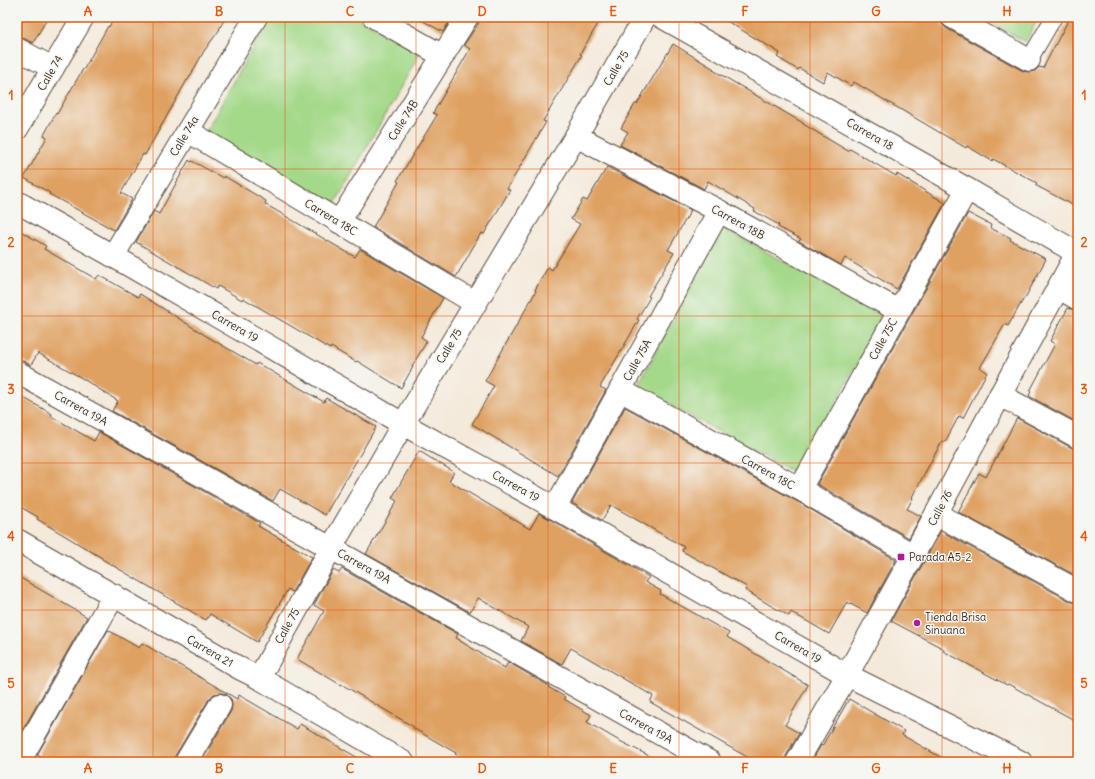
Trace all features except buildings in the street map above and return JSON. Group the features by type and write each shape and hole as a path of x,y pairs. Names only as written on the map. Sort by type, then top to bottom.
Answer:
{"street":[{"name":"Calle 74","path":"17,129 83,17"},
{"name":"Calle 74a","path":"113,256 256,17"},
{"path":"374,17 443,56"},
{"name":"Calle 74B","path":"339,222 467,17"},
{"name":"Calle 75","path":"258,678 403,424 576,136 645,17"},
{"name":"Carrera 18","path":"662,17 1077,252"},
{"path":"952,17 1030,60"},
{"path":"17,49 52,68"},
{"name":"Carrera 18C","path":"188,131 475,303"},
{"name":"Carrera 18B","path":"576,136 719,211 899,310"},
{"name":"Calle 75C","path":"800,490 967,189"},
{"name":"Carrera 19","path":"17,202 403,424 555,508 847,675 1021,762"},
{"name":"Calle 75A","path":"555,508 719,211"},
{"name":"Calle 76","path":"797,762 914,555 1059,288 1077,252"},
{"path":"1059,288 1078,298"},
{"name":"Carrera 19A","path":"17,372 710,762"},
{"name":"Carrera 18C","path":"620,390 914,555"},
{"path":"1000,395 1078,437"},
{"path":"936,514 1078,591"},
{"name":"Carrera 21","path":"17,540 403,762"},
{"path":"22,759 114,595"},
{"path":"186,762 220,705"}],"lane":[{"path":"1030,60 1054,17"}],"green space":[{"path":"270,17 356,17 420,53 333,207 204,135"},
{"path":"982,17 1039,17 1025,42"},
{"path":"723,228 883,316 797,474 637,387"}],"place":[{"name":"Parada A5-2","path":"901,557"},
{"name":"Tienda Brisa Sinuana","path":"917,623"}]}
